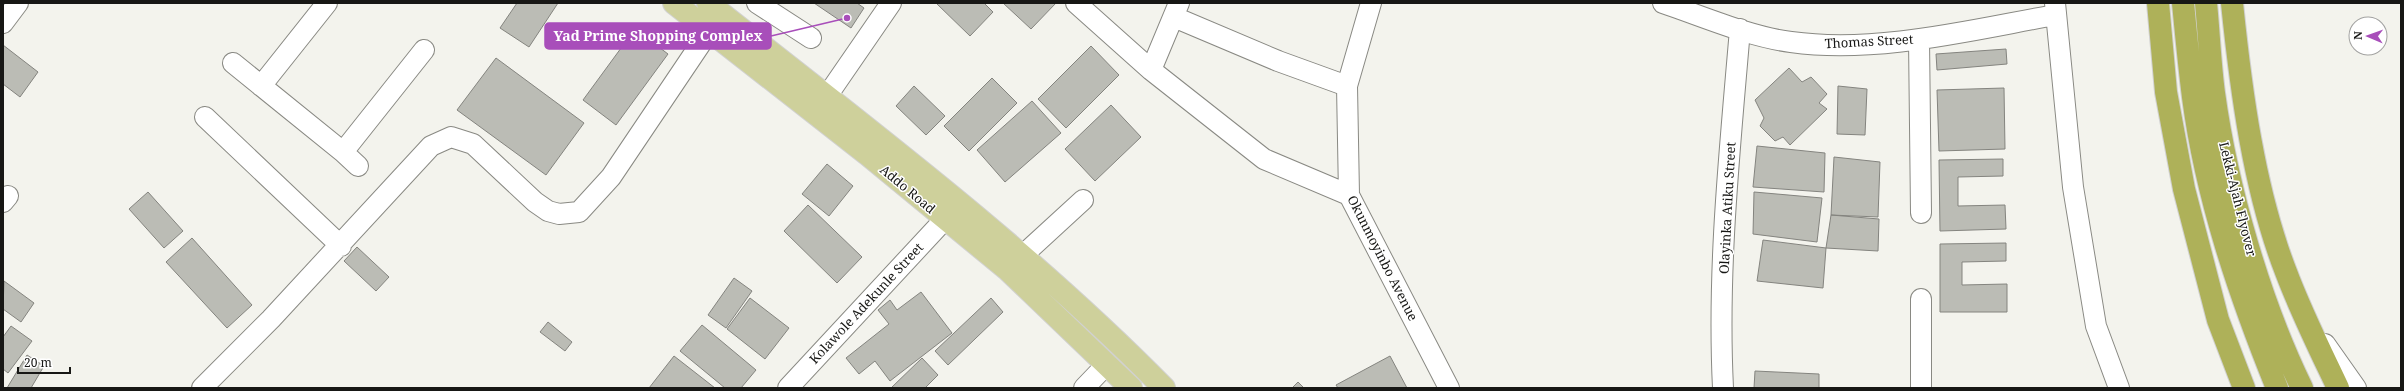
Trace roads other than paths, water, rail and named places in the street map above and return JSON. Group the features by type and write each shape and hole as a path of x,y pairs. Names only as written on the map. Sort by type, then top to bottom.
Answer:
{"highway":[{"path":"2158,3 2166,92 2184,189 2218,320 2244,388"},
{"name":"Lekki-Ajah Flyover","path":"2183,3 2193,98 2209,181 2246,311 2277,388"},
{"name":"Lekki-Ajah Flyover","path":"2206,3 2214,94 2235,197 2266,300 2301,386"},
{"path":"2232,3 2240,77 2266,209 2285,272 2338,388"}],"main road":[{"name":"Addo Road","path":"674,3 713,16 827,96 963,204 1023,255 1112,335 1164,388"},
{"name":"Addo Road","path":"713,16 867,154 1008,270 1131,388"}],"street":[{"path":"3,23 18,3"},
{"path":"261,86 327,3"},
{"path":"757,3 811,38"},
{"path":"827,96 891,3"},
{"path":"1076,3 1151,70 1264,159 1349,195"},
{"name":"Okunmoyinbo Avenue","path":"1371,3 1347,86 1349,195 1449,388"},
{"name":"Thomas Street","path":"1663,3 1740,29 1790,42 1835,45 1919,39 2055,9"},
{"path":"2055,9 2073,187 2096,326 2119,388"},
{"path":"1151,70 1176,10 1278,61 1347,86"},
{"path":"202,388 341,246 431,146 451,137 473,144 535,202 548,211 559,214 579,212 611,177 713,16"},
{"name":"Olayinka Atiku Street","path":"1723,388 1721,340 1726,198 1740,29"},
{"path":"1919,39 1921,213"},
{"path":"343,152 424,50"},
{"path":"233,63 343,152 358,166"},
{"path":"205,117 341,246"},
{"path":"1023,255 1083,200"},
{"name":"Kolawole Adekunle Street","path":"788,388 945,219"},
{"path":"1921,388 1922,298"},
{"path":"2304,314 2356,388"},
{"path":"1084,388 1107,364"}],"place":[{"name":"Yad Prime Shopping Complex","path":"847,18"}]}
